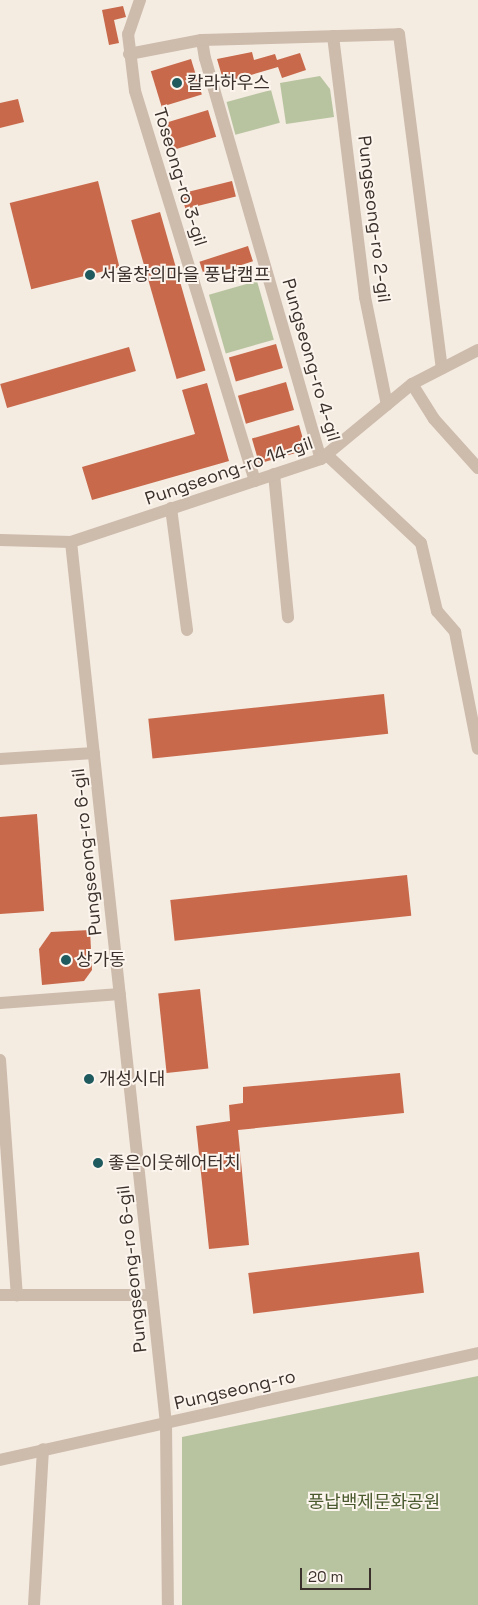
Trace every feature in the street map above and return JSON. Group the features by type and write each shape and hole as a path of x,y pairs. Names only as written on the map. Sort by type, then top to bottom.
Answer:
{"street":[{"name":"Toseong-ro 3-gil","path":"140,0 128,34 135,91 255,481"},
{"path":"129,54 202,40 399,34 442,368"},
{"name":"Pungseong-ro 2-gil","path":"333,36 365,297 387,405"},
{"name":"Pungseong-ro 4-gil","path":"202,40 205,58 325,457 421,543 437,611 455,632 472,692 478,749"},
{"name":"Pungseong-ro 14-gil","path":"0,540 71,542 325,457 412,384 476,352"},
{"path":"412,384 434,418 478,468"},
{"path":"274,474 288,617"},
{"path":"171,508 187,630"},
{"name":"Pungseong-ro 6-gil","path":"71,542 166,1424 168,1605"},
{"name":"Pungseong-ro 6-gil","path":"0,759 94,753"},
{"path":"0,1004 120,994"},
{"path":"0,1060 17,1295"},
{"path":"0,1295 152,1295"},
{"name":"Pungseong-ro","path":"0,1460 478,1353"},
{"path":"34,1605 43,1449"}],"green space":[{"path":"320,76 330,89 334,117 286,124 280,83"},
{"path":"271,90 280,123 235,135 227,102"},
{"path":"257,281 274,340 226,353 209,295"},
{"name":"풍납백제문화공원","path":"478,1376 478,1605 182,1605 182,1437"}],"building":[{"path":"123,6 126,17 114,20 119,43 109,45 102,10"},
{"path":"252,52 254,60 275,54 277,60 300,53 306,70 282,78 278,67 224,83 217,59"},
{"name":"칼라하우스","path":"191,59 202,94 162,107 151,71"},
{"path":"18,99 24,122 0,128 0,103"},
{"path":"208,110 216,137 168,151 160,125"},
{"path":"98,181 120,267 31,289 10,203"},
{"path":"232,181 236,197 185,209 182,194"},
{"path":"160,212 205,371 177,379 131,220"},
{"path":"248,246 253,261 204,277 199,262"},
{"path":"276,344 283,368 236,382 229,358"},
{"path":"129,347 136,371 7,408 0,384"},
{"path":"286,382 294,410 246,424 238,396"},
{"path":"207,383 229,461 92,500 82,467 195,434 182,390"},
{"path":"299,425 306,450 259,463 252,439"},
{"path":"384,694 388,734 152,759 148,719"},
{"path":"37,814 44,911 0,914 0,817"},
{"path":"407,875 411,916 175,941 170,900"},
{"name":"상가동","path":"90,930 92,970 84,981 42,985 39,949 51,932"},
{"path":"200,989 208,1069 167,1073 158,993"},
{"path":"400,1073 404,1113 238,1130 249,1245 209,1249 196,1126 230,1121 229,1105 243,1103 243,1087"},
{"path":"419,1252 424,1293 253,1314 248,1273"}],"place":[{"name":"칼라하우스","path":"177,83"},
{"name":"서울창의마을 풍납캠프","path":"90,275"},
{"name":"상가동","path":"66,960"},
{"name":"개성시대","path":"89,1079"},
{"name":"좋은이웃헤어터치","path":"98,1163"}]}
